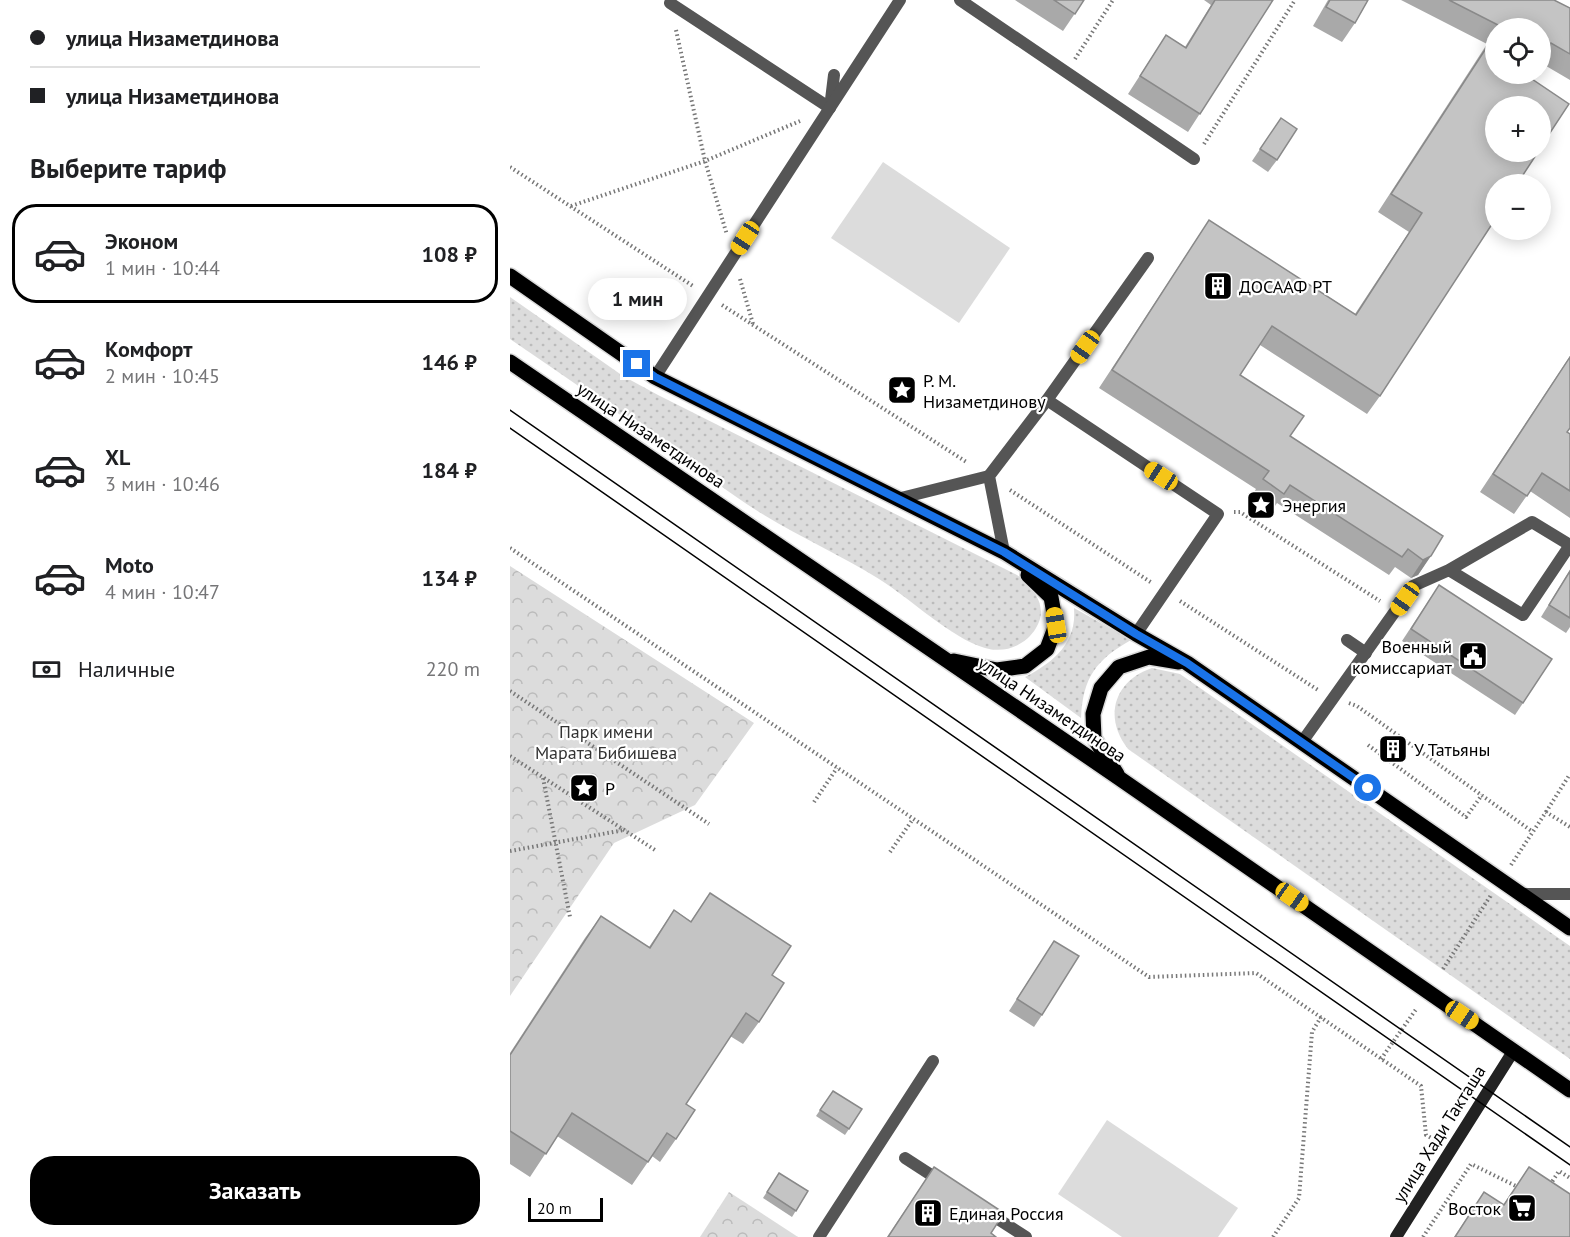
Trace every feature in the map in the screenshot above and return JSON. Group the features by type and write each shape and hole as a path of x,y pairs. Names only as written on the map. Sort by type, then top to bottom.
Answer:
{"main road":[{"path":"510,276 655,377 1004,552 1187,663 1570,928"},
{"name":"улица Низаметдинова","path":"510,362 1119,778 1570,1090"},
{"path":"945,659 997,670 1025,666 1047,650 1056,625 1051,597 1004,552"},
{"path":"1119,778 1094,738 1093,714 1101,688 1119,667 1149,657 1187,663"},
{"name":"улица Хади Такташа","path":"1396,1237 1514,1050"}],"street":[{"path":"655,377 900,0"},
{"path":"960,0 1194,159"},
{"path":"670,3 830,108"},
{"path":"830,108 834,75"},
{"path":"897,499 989,476 1047,400 1148,258"},
{"path":"1047,400 1218,514 1136,634"},
{"path":"989,476 1004,552"},
{"path":"1302,742 1413,586 1449,570 1532,522 1570,545 1523,615 1449,570"},
{"path":"1347,640 1366,653"},
{"path":"1521,894 1570,894"},
{"path":"819,1237 933,1061"},
{"path":"905,1158 955,1191"},
{"path":"975,1204 1026,1237"}],"path":[{"path":"1067,72 1113,0"},
{"path":"1194,159 1294,0"},
{"path":"670,3 705,160 753,325"},
{"path":"570,207 705,160 830,108"},
{"path":"510,167 1327,696 1357,706 1533,832"},
{"path":"1218,514 1240,512 1396,611"},
{"path":"510,548 1149,977 1256,973 1421,1086 1426,1135 1435,1140"},
{"path":"510,691 709,824"},
{"path":"1368,745 1466,816 1482,795"},
{"path":"510,756 655,850"},
{"path":"814,802 838,768"},
{"path":"1510,867 1570,774"},
{"path":"543,777 570,917"},
{"path":"1546,812 1570,827"},
{"path":"890,852 913,819"},
{"path":"510,851 625,830"},
{"path":"1443,969 1493,892"},
{"path":"1381,1059 1417,1008"},
{"path":"1273,1237 1299,1198 1312,1032 1321,1017"},
{"path":"1422,1237 1472,1164 1521,1188"},
{"path":"1547,1189 1559,1170 1570,1178"}],"green space":[{"path":"883,162 1010,248 959,323 831,238"},
{"path":"510,297 623,376 1017,575 1038,598 1041,613 1036,628 1027,639 1007,649 993,650 972,643 945,627 879,579 753,508 510,339"},
{"name":"Парк имени Марата Бибишева","path":"510,566 754,723 695,805 614,843 510,996"},
{"path":"1074,608 1131,640 1109,655 1094,671 1085,691 1081,718 1025,677 1045,665 1062,650 1072,631"},
{"path":"1152,668 1180,674 1570,946 1570,1059 1128,749 1116,725 1116,701 1129,682"},
{"path":"1107,1120 1238,1208 1218,1237 1122,1237 1058,1194"},
{"path":"729,1192 798,1237 700,1237"}],"building":[{"path":"1054,0 1084,0 1075,14"},
{"path":"1215,0 1273,0 1200,114 1140,76 1166,35 1186,48"},
{"path":"1330,0 1368,0 1355,23 1326,7"},
{"path":"1449,0 1554,0 1570,8 1570,54 1551,43 1551,18 1485,18"},
{"name":"ДОСААФ РТ","path":"1485,50 1485,84 1539,84 1569,104 1551,131 1551,96 1485,96 1485,162 1531,162 1524,174 1485,174 1485,235 1380,396 1272,326 1240,375 1304,416 1290,436 1443,536 1431,556 1423,560 1408,549 1402,557 1290,485 1284,494 1263,479 1269,471 1112,370 1209,220 1356,315 1422,213 1391,194"},
{"path":"1281,118 1297,129 1277,160 1260,149"},
{"path":"1570,357 1570,428 1567,432 1570,434 1570,491 1542,473 1527,496 1493,474"},
{"path":"1570,571 1570,618 1549,605"},
{"name":"Военный комиссариат","path":"1439,585 1552,659 1523,703 1411,629"},
{"path":"710,893 791,946 772,975 784,983 759,1022 746,1013 686,1104 695,1110 676,1139 667,1133 648,1162 572,1113 546,1154 510,1131 510,1055 601,916 650,948 674,910 691,922"},
{"path":"1054,941 1079,956 1042,1015 1017,999"},
{"path":"833,1091 862,1109 849,1129 820,1110"},
{"path":"934,1167 1004,1213 991,1233 996,1237 888,1237"},
{"path":"1529,1167 1570,1194 1570,1237 1455,1237 1484,1192 1504,1205"},
{"path":"779,1173 808,1191 796,1211 767,1192"}],"tram line":[{"path":"510,410 1570,1147"},
{"path":"510,428 1570,1165"}],"place":[{"name":"ДОСААФ РТ","path":"1218,286"},
{"name":"Р. М. Низаметдинову","path":"902,390"},
{"name":"Энергия","path":"1261,505"},
{"name":"Военный комиссариат","path":"1473,656"},
{"name":"У Татьяны","path":"1393,749"},
{"name":"Р","path":"584,788"},
{"name":"Восток","path":"1522,1208"},
{"name":"Единая Россия","path":"928,1213"}],"route":[{"path":"637,364 655,377 1004,552 1187,663 1368,788"}]}
